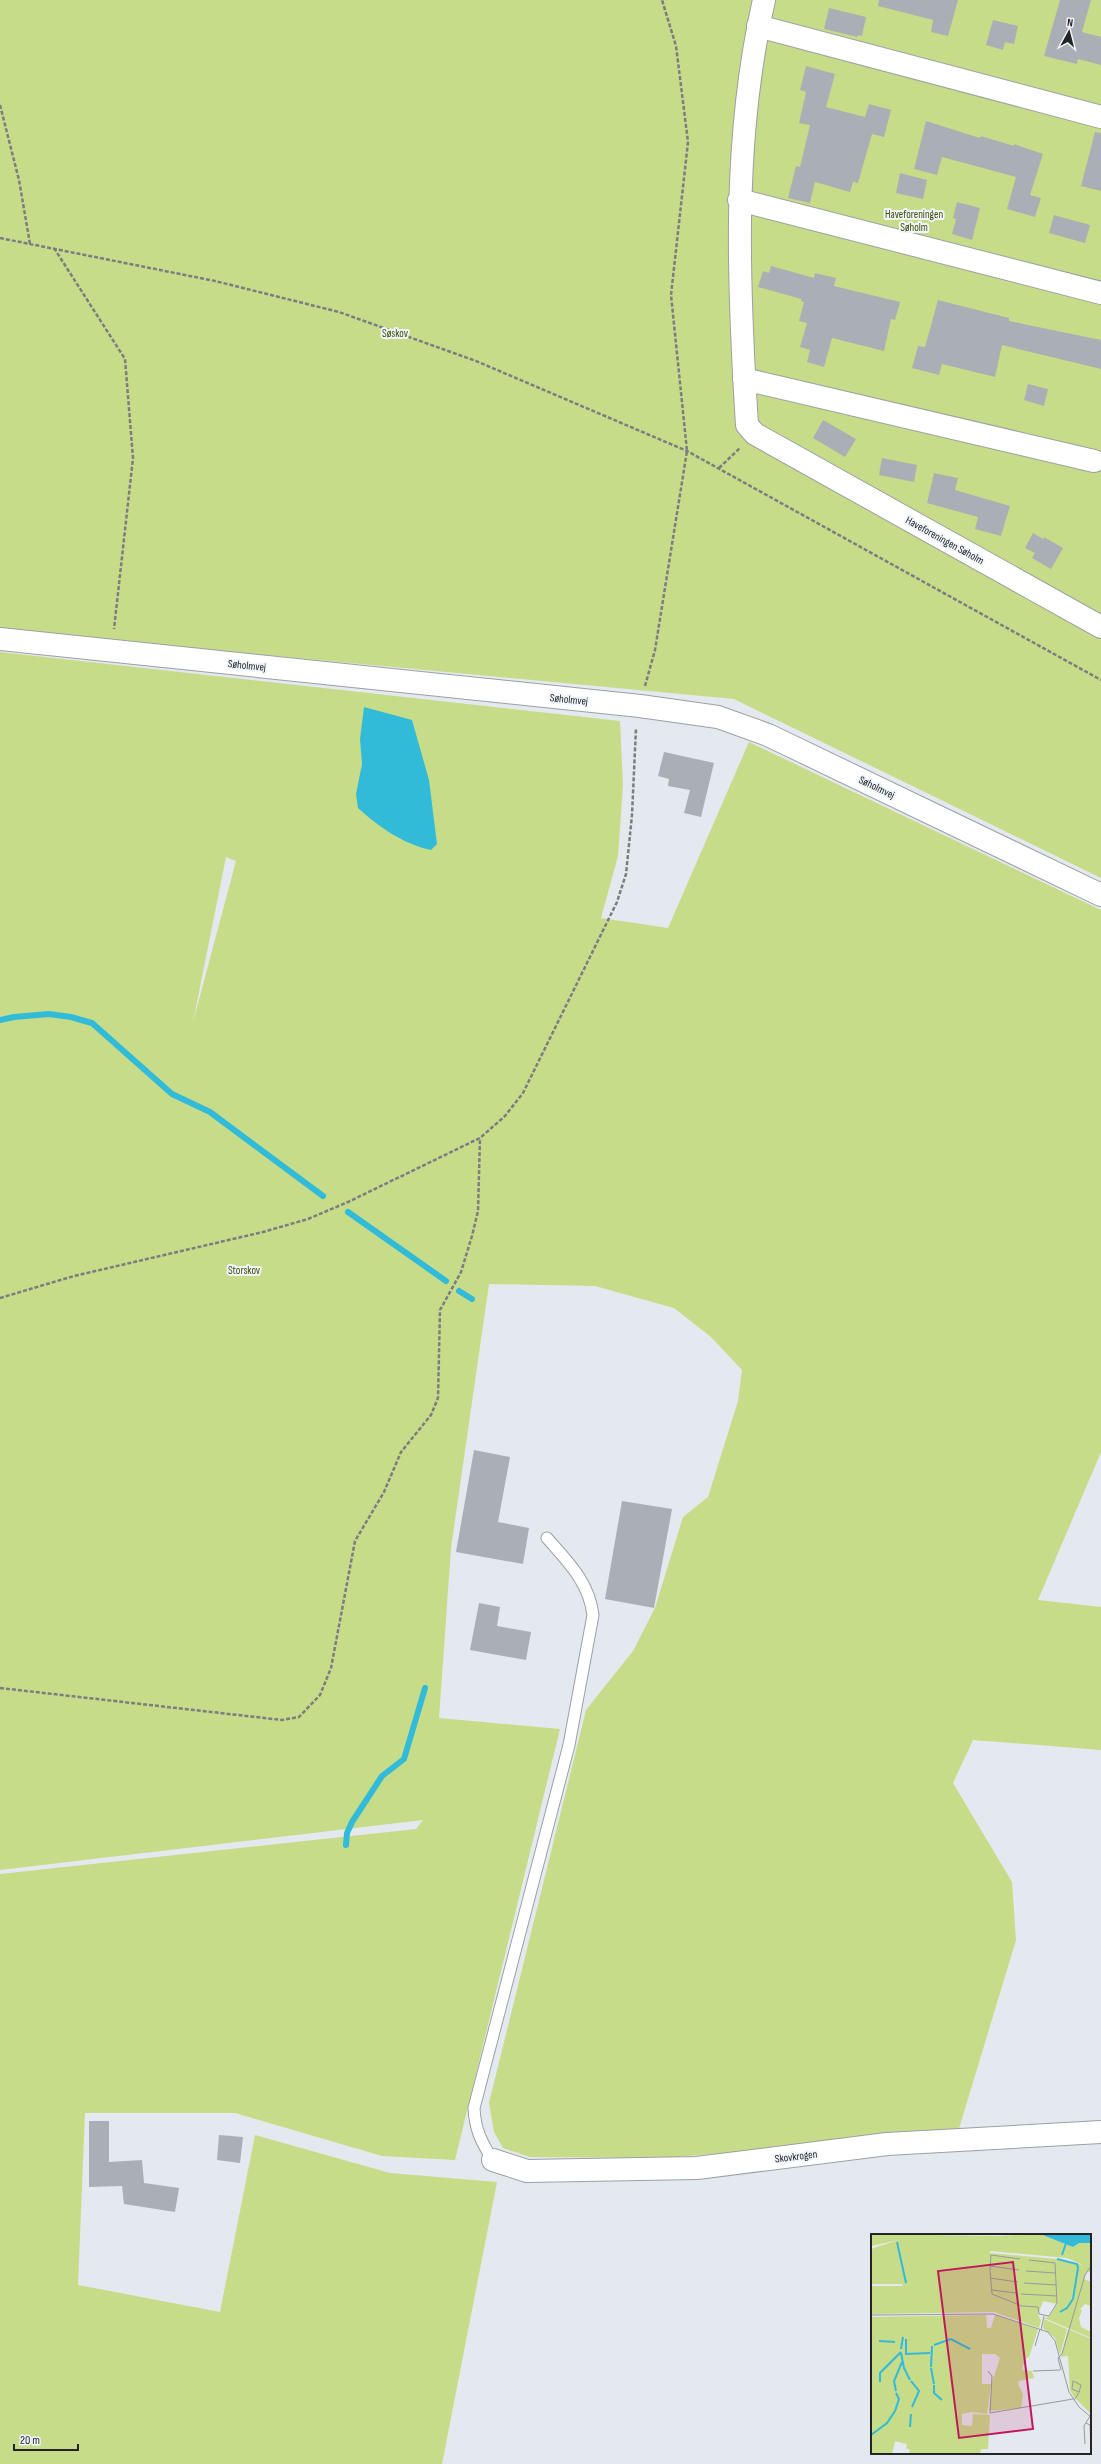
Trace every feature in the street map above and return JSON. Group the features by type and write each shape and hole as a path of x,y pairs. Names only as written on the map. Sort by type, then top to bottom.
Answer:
{"street":[{"path":"755,434 747,425 744,379 739,200 748,84 764,0"},
{"path":"758,26 1101,117"},
{"path":"739,200 1101,293"},
{"path":"744,379 1094,461"},
{"name":"Haveforeningen Søholm","path":"755,434 1101,627"},
{"name":"Søholmvej","path":"0,639 640,706 718,717 768,735 1101,895"},
{"name":"Skovkrogen","path":"492,2160 527,2171 697,2168 886,2144 1101,2132"}],"lane":[{"path":"492,2160 481,2143 475,2125 474,2108 569,1745 593,1615 591,1599 581,1578 547,1538"}],"path":[{"path":"0,1298 74,1276 263,1232 308,1219 348,1202 480,1138 505,1116 523,1093 617,902 626,874 632,815 634,740 640,706 655,650 687,451 671,295 688,142 676,46 662,0"},
{"path":"0,105 20,180 30,244"},
{"path":"0,238 215,280 339,312 476,361 687,451 1101,680"},
{"path":"54,248 125,360 133,458 112,651"},
{"path":"719,468 755,434"},
{"path":"0,1688 282,1720 299,1717 320,1694 331,1668 355,1541 384,1492 401,1452 431,1415 438,1398 440,1310 461,1272 478,1211 480,1138"}],"green space":[{"name":"Søskov","path":"0,0 1101,0 1101,878 734,699 0,630"},
{"name":"Storskov","path":"0,652 620,721 623,785 618,856 601,918 668,928 749,742 1101,910 1101,1452 1038,1600 1101,1607 1101,1750 973,1740 953,1783 1012,1882 1016,1940 958,2132 666,2158 530,2157 503,2148 494,2132 489,2103 586,1710 633,1651 655,1608 683,1517 708,1497 738,1401 742,1370 711,1337 674,1308 595,1286 489,1284 451,1548 439,1718 560,1729 455,2160 382,2156 235,2113 85,2113 78,2285 220,2312 255,2135 390,2173 497,2182 442,2464 0,2464 0,1874 416,1829 423,1820 0,1870","holes":["226,857 236,861 193,1022"]}],"water":[{"path":"364,707 412,720 429,780 437,844 431,850 411,844 392,834 374,822 358,808 356,794 362,764 360,739"}],"building":[{"path":"879,0 958,0 948,36 931,32 933,20 878,6"},
{"path":"1060,0 1091,0 1082,32 1101,37 1101,65 1078,59 1077,64 1044,56"},
{"path":"829,8 866,17 862,36 858,35 857,37 824,29"},
{"path":"993,20 1018,26 1014,44 1005,42 1003,50 986,45"},
{"path":"806,66 835,74 826,107 865,117 869,104 891,110 884,137 872,134 858,183 853,182 850,192 815,182 810,203 788,198 796,166 800,167 810,125 799,123 806,92 800,90"},
{"path":"926,121 980,138 981,136 1014,146 1014,144 1043,154 1030,195 1041,198 1035,217 1007,209 1016,177 942,157 937,175 914,169"},
{"path":"1095,132 1101,133 1101,191 1081,186"},
{"path":"900,173 927,180 923,199 896,193"},
{"path":"957,202 980,208 972,240 952,234 956,219 953,218"},
{"path":"1054,215 1090,225 1085,243 1049,233"},
{"path":"771,266 814,278 815,273 836,278 834,286 900,302 895,320 891,319 884,351 832,338 824,367 807,362 810,350 800,347 807,323 799,321 804,302 801,301 801,299 758,287 763,271 769,273"},
{"path":"938,300 1009,318 1009,321 1101,340 1101,369 1002,345 995,377 942,364 939,375 912,368 918,346 925,347"},
{"path":"1028,384 1048,389 1044,406 1024,400"},
{"path":"823,420 856,439 845,457 813,438"},
{"path":"882,458 917,465 914,482 879,475"},
{"path":"934,473 958,478 955,490 1010,506 1001,536 975,529 978,517 927,503"},
{"path":"1033,533 1043,539 1044,537 1063,548 1051,569 1032,558 1035,553 1025,548"},
{"path":"664,752 714,763 701,817 684,813 690,790 668,786 669,779 658,776"},
{"path":"474,1450 510,1457 498,1522 529,1528 523,1564 456,1552"},
{"path":"622,1501 672,1509 654,1608 605,1599"},
{"path":"479,1603 500,1607 497,1626 531,1632 526,1660 470,1650"},
{"path":"89,2121 109,2121 109,2162 142,2160 144,2183 179,2188 175,2212 124,2204 122,2186 89,2187"},
{"path":"219,2135 243,2137 240,2163 217,2160"}],"waterway":[{"path":"0,1020 14,1017 49,1014 71,1017 92,1023 172,1094 210,1112 323,1196"},
{"path":"348,1212 446,1281"},
{"path":"459,1291 472,1299"},
{"path":"346,1845 347,1833 352,1822 382,1776 404,1759 425,1688"}]}
